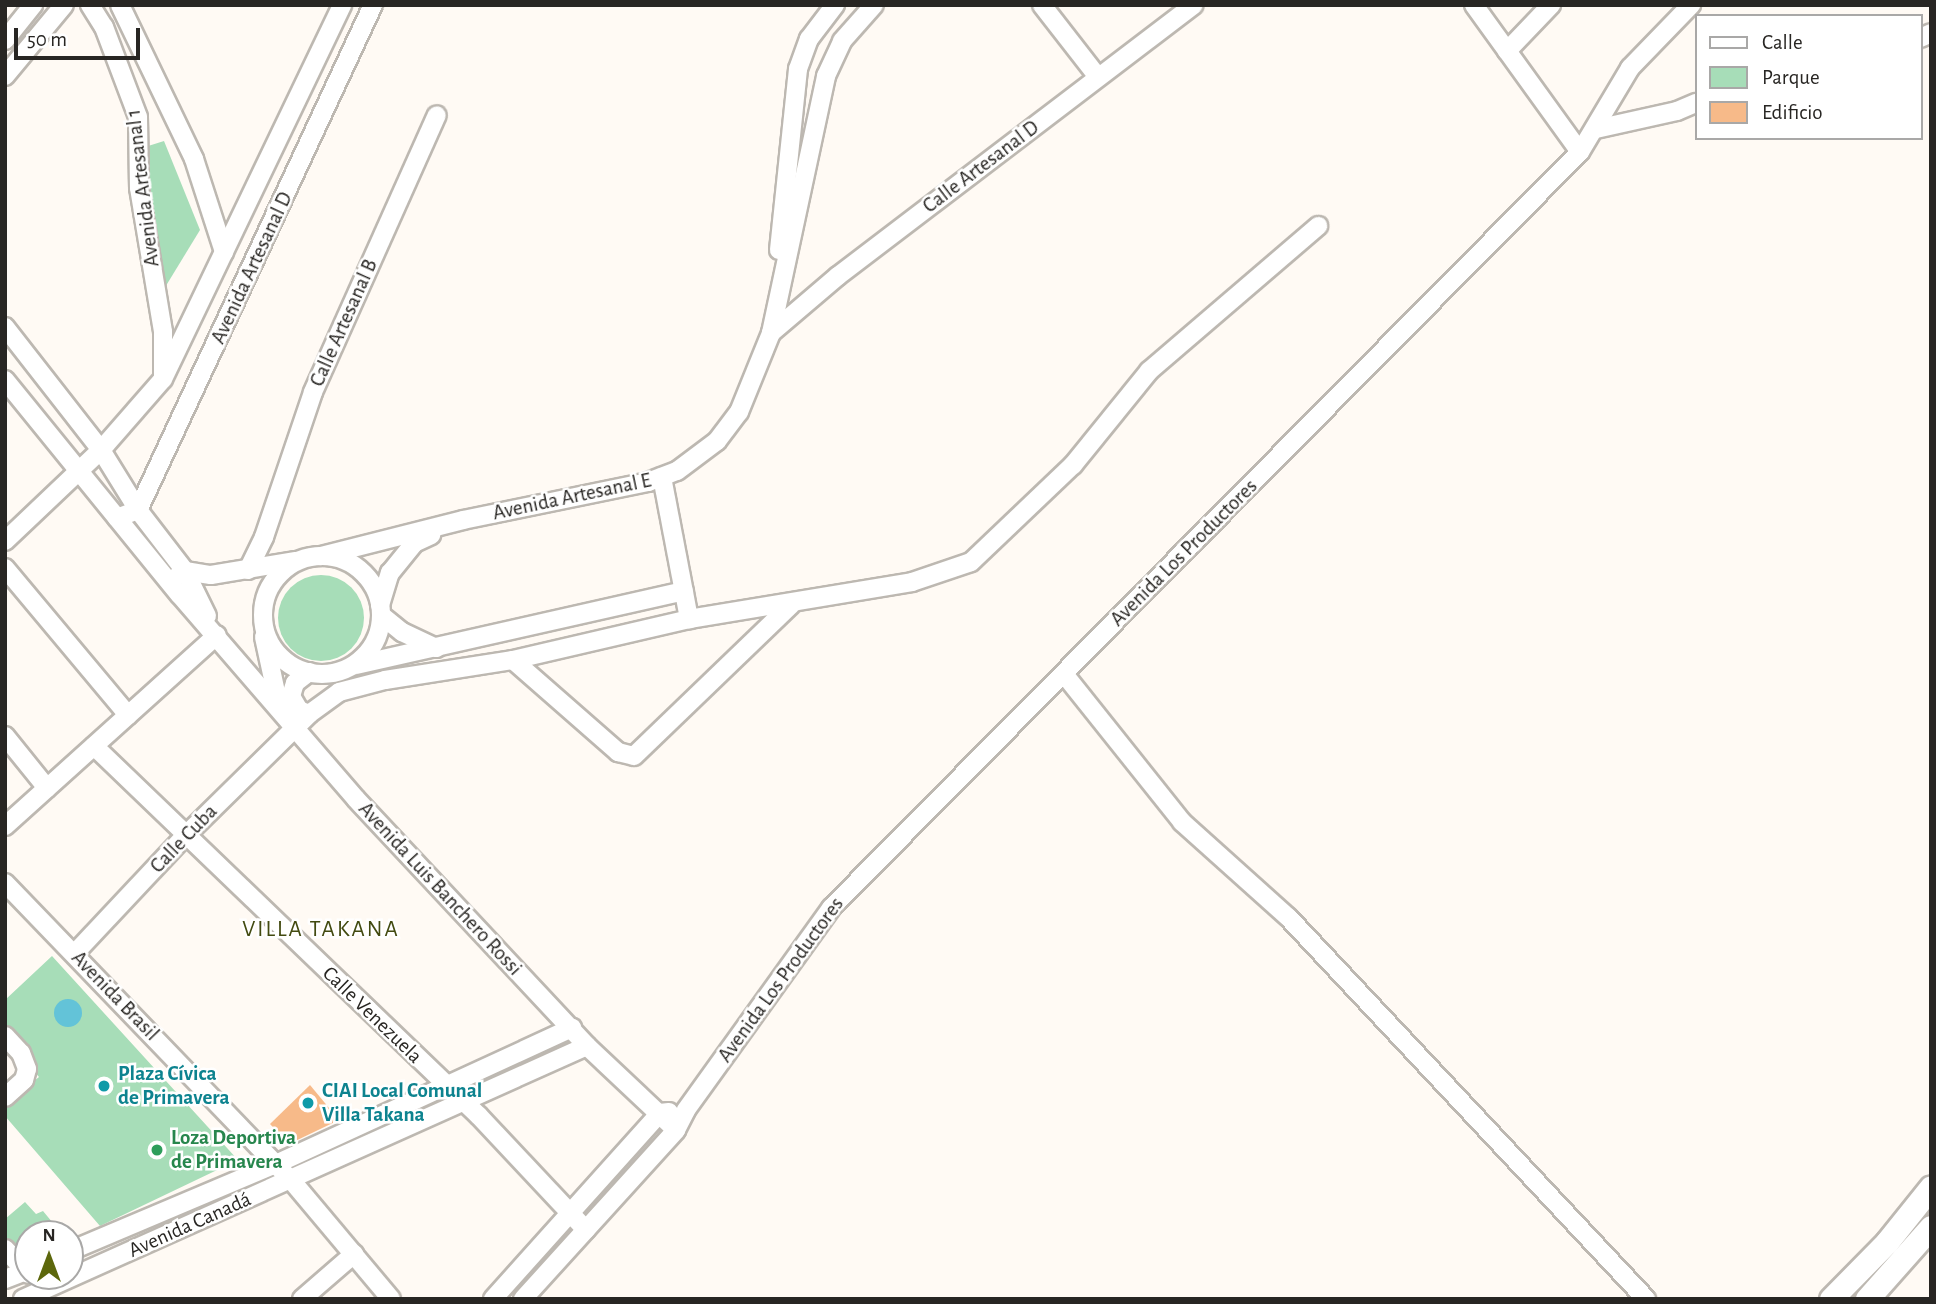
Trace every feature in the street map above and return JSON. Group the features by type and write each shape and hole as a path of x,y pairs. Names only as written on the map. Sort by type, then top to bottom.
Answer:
{"main road":[{"path":"1831,1299 1886,1242 1931,1186"},
{"path":"1867,1299 1931,1227"}],"street":[{"path":"5,40 33,5"},
{"path":"5,76 64,5"},
{"name":"Avenida Artesanal 1","path":"90,5 104,27 138,117 139,188 163,332 163,379"},
{"name":"Avenida Artesanal 1","path":"120,5 194,159 224,252"},
{"name":"Avenida Artesanal D","path":"5,541 101,450 163,379 342,5"},
{"name":"Avenida Artesanal D","path":"138,510 373,5"},
{"name":"Avenida Artesanal E","path":"771,333 795,84 809,39 835,5"},
{"name":"Avenida Artesanal E","path":"463,520 662,477 705,452 728,427 771,333 826,76 842,41 874,5"},
{"path":"1042,5 1098,77"},
{"name":"Calle Artesanal D","path":"771,333 838,276 1194,5"},
{"path":"1474,5 1580,152"},
{"path":"1507,51 1552,5"},
{"name":"Avenida Los Productores","path":"523,1299 676,1130 686,1110 831,908 1580,152 1630,68 1692,5"},
{"path":"1596,129 1677,111 1694,104"},
{"name":"Calle Artesanal B","path":"248,570 264,537 313,392 437,115"},
{"name":"Calle Cuba","path":"75,953 186,835 303,721 340,692 385,680 513,660 689,619 791,605 858,587 912,582 971,562 1073,465 1149,371 1318,226"},
{"path":"5,327 101,450 138,510 185,571 217,635"},
{"path":"5,380 168,580 232,653 285,702"},
{"path":"662,477 689,619"},
{"path":"117,518 138,510"},
{"path":"168,580 185,571 211,575 302,560 463,520"},
{"path":"347,668 372,647 390,573 415,543 463,520"},
{"path":"264,537 274,565"},
{"path":"321,556 353,565 370,583 381,610 402,632 437,648"},
{"path":"285,702 268,669 264,627 267,594 287,567 302,560"},
{"path":"5,568 128,715"},
{"path":"232,653 268,669 306,671 347,668 684,591"},
{"path":"513,660 618,752 634,756 791,605"},
{"path":"264,627 277,654 306,671"},
{"path":"5,826 217,635"},
{"path":"285,702 295,683 306,671"},
{"path":"1064,674 1182,822 1288,917 1646,1299"},
{"name":"Avenida Luis Banchero Rossi","path":"285,702 299,710 303,721 356,799 587,1046 676,1130"},
{"path":"5,736 47,788"},
{"name":"Calle Venezuela","path":"94,746 465,1103 586,1230"},
{"name":"Avenida Brasil","path":"5,883 292,1181 391,1299"},
{"name":"Avenida Canadá","path":"84,1245 276,1164 572,1028"},
{"path":"5,1036 26,1061 24,1080 5,1097"},
{"name":"Avenida Canadá","path":"23,1299 49,1294 587,1046"},
{"path":"493,1299 660,1113 686,1110"},
{"path":"302,1299 354,1254"}],"green space":[{"path":"164,141 200,230 164,289 145,147"},
{"path":"321,575 337,579 351,588 360,602 364,618 360,634 351,648 337,657 321,661 305,657 291,648 282,634 278,618 282,602 291,588 305,579"},
{"path":"52,956 238,1160 100,1226 5,1116 5,1104 39,1077 5,1038 5,1000"},
{"path":"25,1202 36,1214 43,1211 50,1220 14,1220 14,1246 5,1236 5,1219"}],"water":[{"path":"68,999 78,1003 82,1013 78,1023 68,1027 58,1023 54,1013 58,1003"}],"building":[{"name":"CIAI Local Comunal Villa Takana","path":"310,1085 339,1120 289,1144 270,1124"}],"place":[{"name":"Plaza Cívica de Primavera","path":"104,1086"},
{"name":"CIAI Local Comunal Villa Takana","path":"308,1103"},
{"name":"Loza Deportiva de Primavera","path":"157,1150"}],"district":[{"name":"VILLA TAKANA","path":"321,930"}]}
